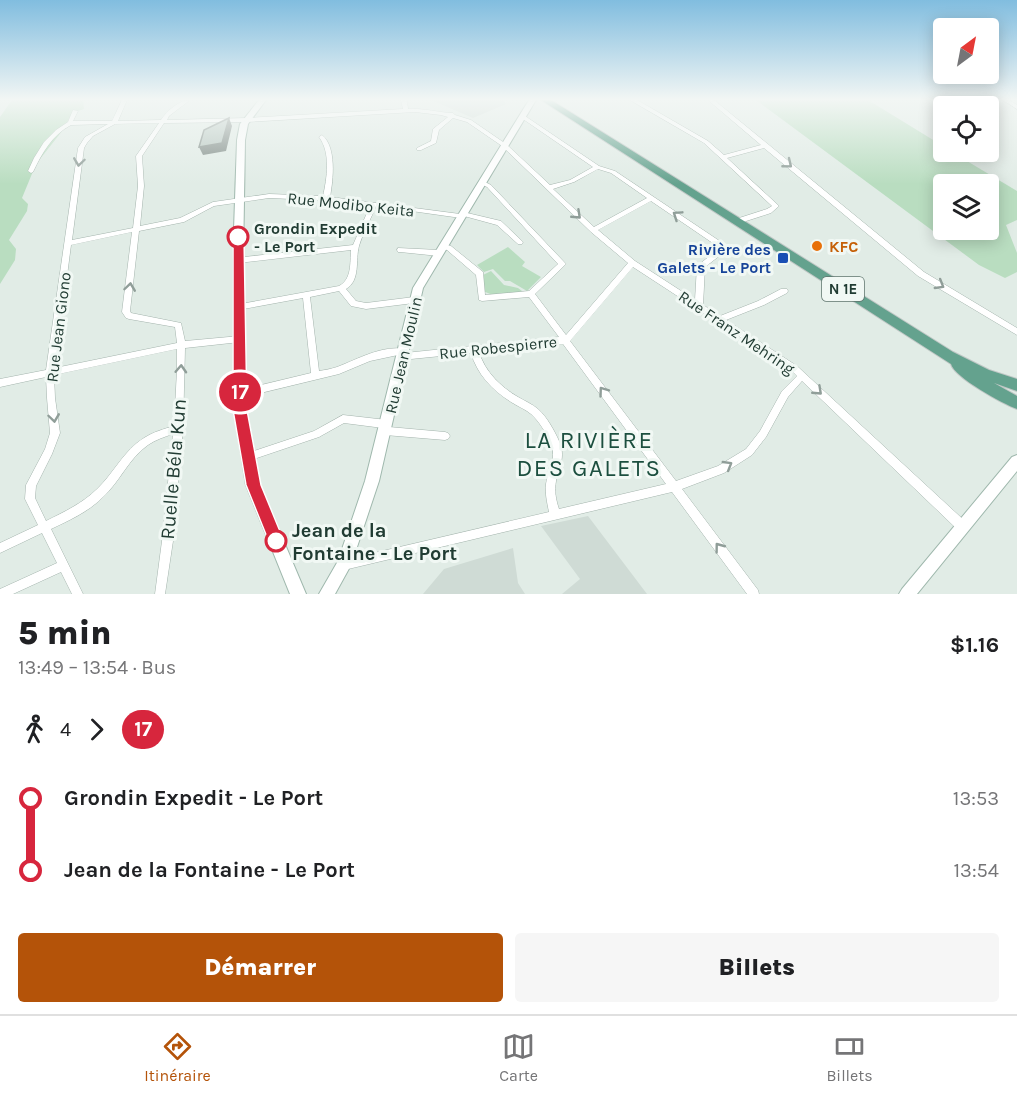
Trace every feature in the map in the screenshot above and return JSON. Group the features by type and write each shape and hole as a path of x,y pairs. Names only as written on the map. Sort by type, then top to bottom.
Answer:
{"main road":[{"name":"N 1E","path":"589,128 948,356 985,374 1017,385"},
{"name":"N 1E","path":"948,356 970,376 1017,403"},
{"path":"1017,392 1017,397"}],"street":[{"path":"31,171 48,140 61,128"},
{"name":"Rue Jean Giono","path":"78,594 30,500 31,485 56,433 51,398 51,371 81,148 90,134 103,128"},
{"path":"158,128 139,156 141,186 126,312 129,315 178,325 181,329 182,345"},
{"path":"245,128 241,140 238,260 240,394 253,485 298,594"},
{"path":"418,149 434,142 438,128"},
{"name":"Rue Franz Mehring","path":"479,128 504,145 632,264 794,368 963,527"},
{"name":"Rue Jean Moulin","path":"327,594 344,565 372,481 414,300 424,276 516,128"},
{"path":"539,128 597,166 613,172 725,248 700,266 699,305"},
{"path":"681,128 706,142 776,206 769,211 738,221"},
{"path":"743,128 921,274 1017,332"},
{"path":"322,137 327,143 330,165 326,198"},
{"path":"723,157 765,146"},
{"path":"548,188 572,181 597,166"},
{"path":"400,250 449,248 480,274 482,298 531,294 562,264 489,186 481,182"},
{"name":"Rue Modibo Keita","path":"68,243 182,220 205,207 240,199 268,196 326,198 462,215 499,223 520,242"},
{"path":"593,230 651,198"},
{"path":"238,307 342,288 348,284 352,276 355,247 374,204"},
{"path":"238,260 355,247"},
{"name":"Rue Robespierre","path":"240,394 339,370 353,362 386,352 402,354 474,350 566,340 632,264"},
{"path":"342,288 354,303 366,306 414,300"},
{"path":"722,320 765,303 784,291"},
{"path":"306,294 315,375"},
{"path":"531,294 754,594"},
{"path":"0,383 182,345 240,339"},
{"name":"Ruelle Béla Kun","path":"160,594 179,428 182,345"},
{"path":"474,350 479,366 489,379 537,413 558,451 559,461 551,484 555,516"},
{"path":"344,565 674,487 720,470 749,452 763,435 785,394 802,376"},
{"path":"248,457 316,434 343,419 386,428 445,436"},
{"path":"0,548 90,501 118,476 130,455 141,445 150,439 179,428"},
{"path":"907,594 1017,461"},
{"path":"1,594 63,566"}],"shaded area":[{"path":"588,516 647,594 562,594 580,579 541,526"},
{"path":"513,548 518,583 525,594 423,594 444,569"}],"green space":[{"path":"0,128 64,128 36,164 22,198 28,204 27,211 9,240 16,249 15,260 0,284"},
{"path":"793,128 913,128 933,140 933,162 969,162 989,174 933,174 933,231"},
{"path":"999,180 1017,191 1017,220 1006,225 1017,253 1017,272 1005,278 979,265 945,240 999,240"},
{"path":"508,247 525,262 522,266 541,277 527,291 510,281 505,281 493,269 484,272 477,265"},
{"path":"491,271 504,285 518,288 526,294 495,296 483,291 483,275"}],"building":[{"path":"226,128 222,143 199,147 204,130"}],"bus line":[{"name":"17","path":"238,237 240,410 253,485 276,541"}],"place":[{"name":"Grondin Expedit - Le Port","path":"238,237"},
{"name":"KFC","path":"817,246"},
{"name":"Rivière des Galets - Le Port","path":"783,258"},
{"name":"Jean de la Fontaine - Le Port","path":"276,541"}],"district":[{"name":"LA RIVIÈRE DES GALETS","path":"589,454"}]}
